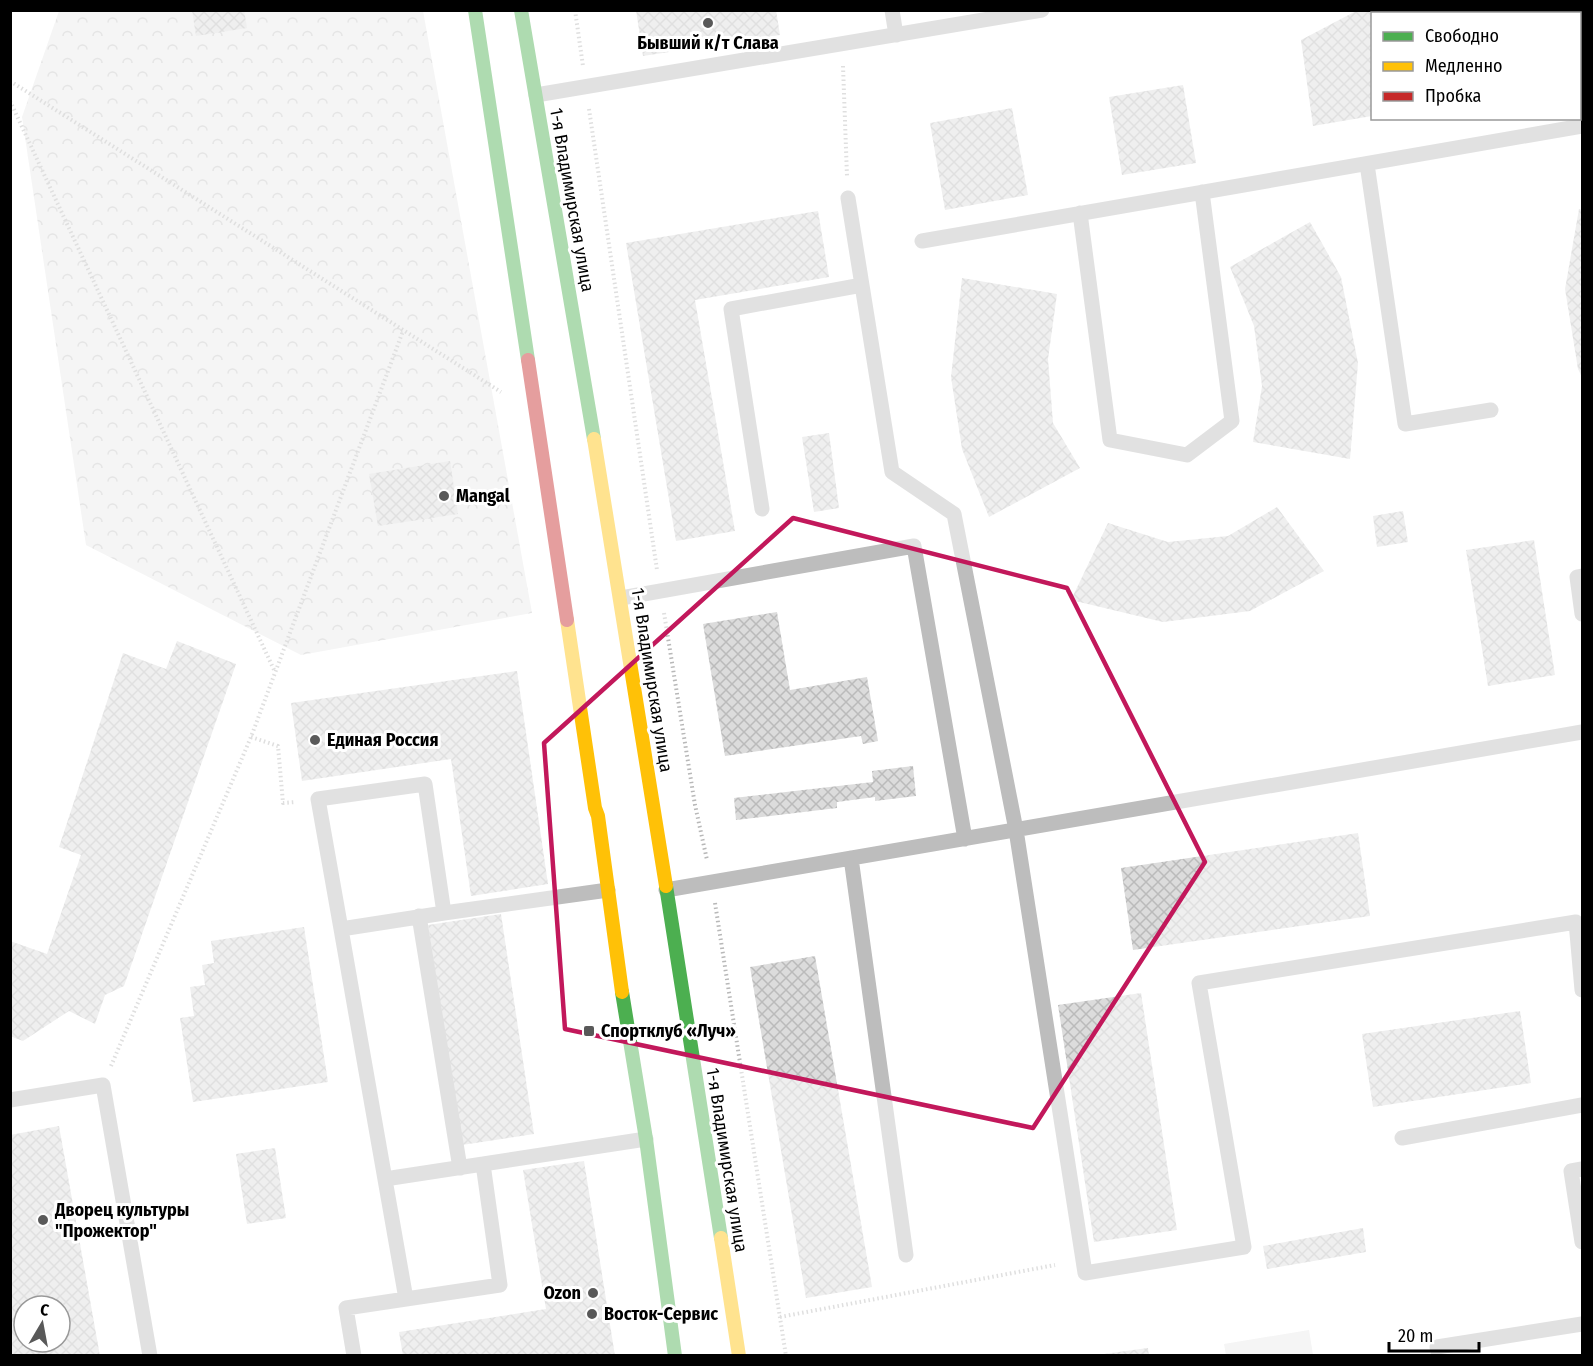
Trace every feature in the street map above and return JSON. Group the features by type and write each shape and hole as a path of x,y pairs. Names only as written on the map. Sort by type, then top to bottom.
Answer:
{"main road":[{"path":"475,10 646,1139 675,1356"},
{"name":"1-я Владимирская улица","path":"521,10 621,598 739,1356"}],"lane":[{"path":"892,10 896,35"},
{"path":"536,95 896,35 1009,13 1042,10"},
{"path":"922,241 1582,126"},
{"path":"1367,164 1405,424 1491,410"},
{"path":"1080,213 1110,440 1187,455 1232,421 1202,192"},
{"path":"848,198 892,472 954,513 1016,830 1085,1274 1244,1246 1199,983 1576,922 1582,990"},
{"path":"762,509 731,309 862,285"},
{"path":"621,598 914,546 965,839"},
{"path":"1582,576 1577,577 1582,614"},
{"path":"666,890 1582,732"},
{"path":"406,1299 318,799 425,784 444,913"},
{"path":"851,858 906,1255"},
{"path":"341,929 608,890"},
{"path":"419,916 460,1168"},
{"path":"10,1100 103,1085 150,1356"},
{"path":"1402,1138 1582,1105"},
{"path":"385,1179 646,1139"},
{"path":"354,1356 346,1308 500,1285 483,1164"},
{"path":"1582,1169 1571,1171 1582,1242"},
{"path":"1439,1356 1437,1347 1582,1324"}],"path":[{"path":"575,10 660,592 695,805 711,882 786,1356"},
{"path":"842,44 848,198"},
{"path":"10,81 510,398"},
{"path":"10,101 275,673"},
{"path":"103,1085 251,737 403,331"},
{"path":"251,737 278,746 283,803"},
{"path":"780,1317 1055,1265"}],"highlighted area":[{"path":"793,518 1067,588 1205,862 1033,1128 565,1029 544,743"}],"green space":[{"path":"59,11 423,11 532,613 301,655 86,545 22,117"},
{"path":"1309,1330 1313,1355 1226,1355 1224,1344"}],"building":[{"path":"192,10 244,10 247,28 196,36"},
{"name":"Бывший к/т Слава","path":"636,10 776,10 780,35 643,56"},
{"path":"1358,10 1551,10 1551,12 1371,12 1371,116 1313,126 1301,40"},
{"path":"1183,85 1196,163 1122,175 1109,97"},
{"path":"1012,108 1028,195 945,210 930,123"},
{"path":"1579,209 1582,210 1582,377 1578,369 1565,289"},
{"path":"818,211 829,277 695,300 735,531 676,541 626,243"},
{"path":"1310,222 1341,277 1358,363 1350,459 1253,442 1262,386 1254,326 1230,267"},
{"path":"962,278 1057,294 1048,359 1053,423 1080,468 989,517 962,449 951,377"},
{"path":"829,433 839,508 814,512 802,437"},
{"path":"450,461 458,514 378,526 369,474"},
{"path":"1277,507 1324,571 1250,611 1163,622 1071,600 1108,523 1168,542 1228,536"},
{"path":"1403,511 1408,542 1377,547 1373,516"},
{"path":"1534,540 1555,675 1488,686 1466,550"},
{"path":"777,612 790,690 867,677 878,741 863,744 861,736 725,756 703,624"},
{"path":"177,641 236,664 124,986 105,995 95,1024 69,1011 23,1041 10,1036 10,941 47,954 81,855 59,847 123,653 166,669"},
{"path":"517,671 548,884 471,896 451,759 302,781 291,703"},
{"path":"913,766 916,796 875,801 875,797 837,802 837,808 736,820 734,798 873,782 872,771"},
{"path":"1358,833 1370,916 1133,950 1121,868"},
{"path":"501,914 534,1134 462,1145 428,925"},
{"path":"304,927 328,1082 193,1102 180,1018 194,1016 190,987 205,985 202,965 214,963 211,941"},
{"path":"815,956 872,1287 806,1298 750,967"},
{"path":"1141,993 1177,1230 1094,1242 1058,1005"},
{"path":"1520,1011 1531,1083 1373,1107 1362,1034"},
{"name":"Дворец культуры \"Прожектор\"","path":"59,1126 100,1356 10,1356 10,1135"},
{"path":"275,1148 286,1218 247,1224 236,1154"},
{"path":"584,1161 615,1356 403,1356 399,1332 546,1309 523,1170"},
{"path":"1363,1228 1366,1252 1267,1269 1263,1246"},
{"path":"1148,1348 1149,1356 1104,1356 1104,1354"}],"traffic: fast":[{"path":"475,10 528,360"},
{"path":"521,10 594,439"},
{"path":"666,886 721,1238"},
{"path":"622,992 646,1139 675,1356"}],"traffic: slow":[{"path":"594,439 666,886"},
{"path":"567,620 598,816 622,992"},
{"path":"721,1238 739,1356"}],"traffic: jam":[{"path":"528,360 567,620"}],"place":[{"name":"Бывший к/т Слава","path":"708,23"},
{"name":"Mangal","path":"444,496"},
{"name":"Единая Россия","path":"315,740"},
{"name":"Спортклуб «Луч»","path":"589,1031"},
{"name":"Дворец культуры \"Прожектор\"","path":"43,1220"},
{"name":"Ozon","path":"593,1293"},
{"name":"Восток-Сервис","path":"592,1314"}]}
